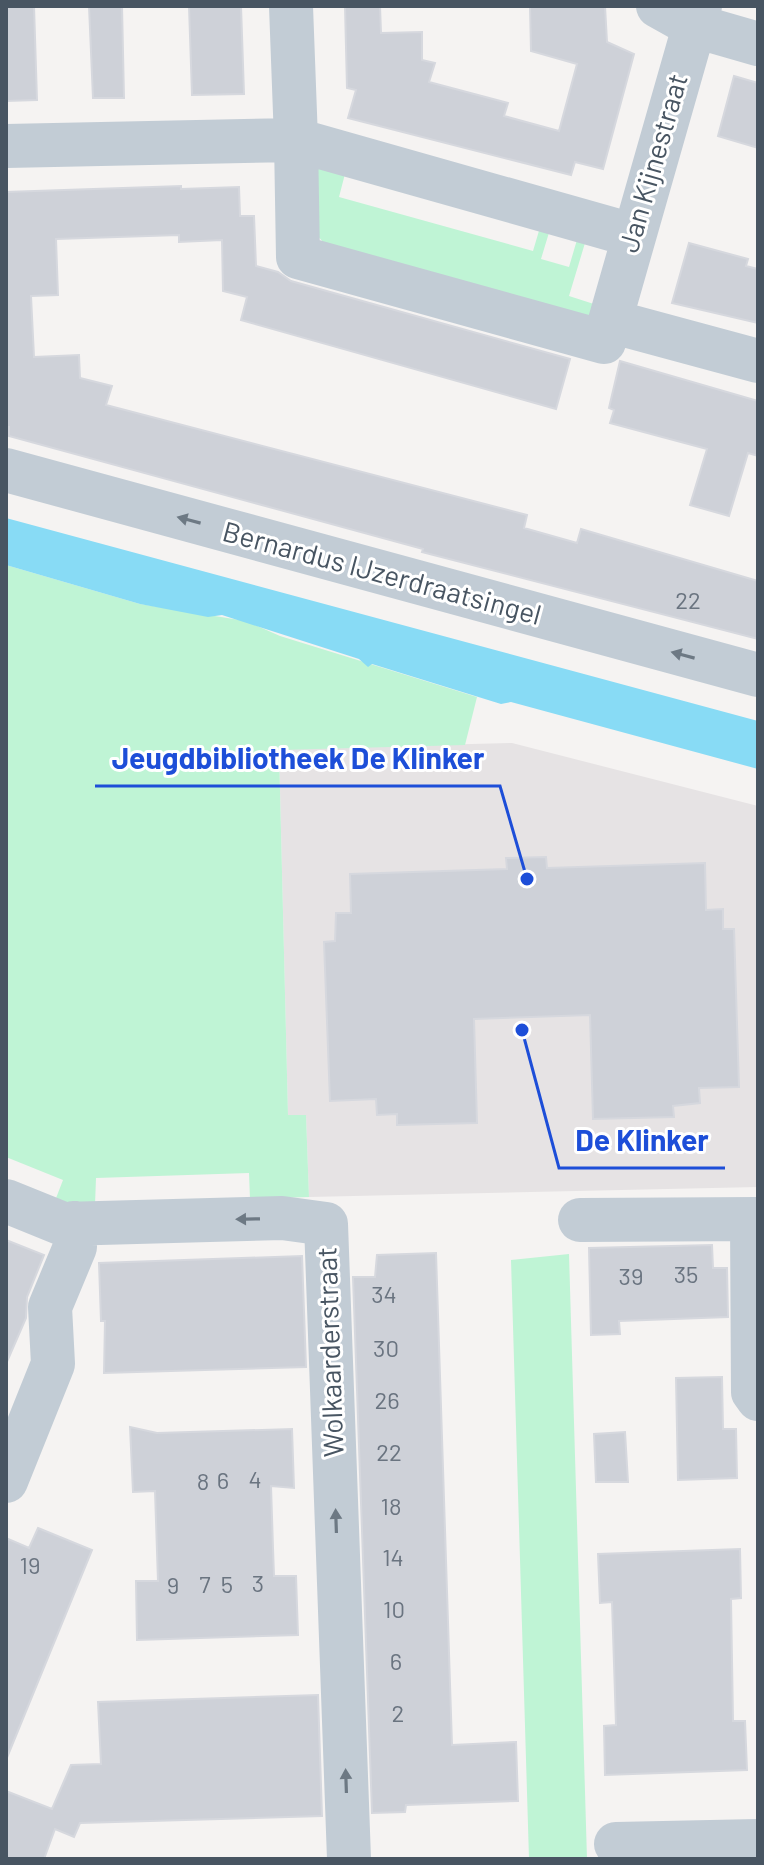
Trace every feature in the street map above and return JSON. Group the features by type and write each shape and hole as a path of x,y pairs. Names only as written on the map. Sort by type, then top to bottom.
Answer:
{"street":[{"path":"291,6 298,257 607,332 758,361"},
{"path":"683,12 758,44"},
{"name":"Jan Kijnestraat","path":"607,332 683,12"},
{"path":"6,146 296,140 632,235"},
{"name":"Bernardus IJzerdraatsingel","path":"6,470 758,675"},
{"path":"6,1201 63,1224 74,1223 75,1247 50,1307 53,1364 6,1481"},
{"name":"Wolkaarderstraat","path":"74,1223 282,1218 326,1224 349,1859"},
{"path":"580,1220 755,1219 753,1392 758,1399"},
{"path":"616,1844 758,1841"}],"shaded area":[{"path":"512,743 758,806 758,1187 309,1197 306,1115 288,1115 279,749"}],"green space":[{"path":"317,169 346,170 339,197 533,251 541,224 551,226 541,259 569,267 579,233 585,243 569,296 600,306 596,316 579,320 325,244 312,230"},
{"path":"6,565 140,604 246,621 280,636 477,697 465,745 279,750 288,1115 306,1115 309,1197 250,1199 249,1173 96,1178 95,1205 53,1206 63,1180 6,1157"},
{"path":"569,1254 587,1859 529,1859 511,1260"}],"water":[{"path":"6,518 758,721 758,769 511,702 501,704 372,664 368,667 359,659 222,615 208,617 140,604 6,565"}],"building":[{"path":"6,6 34,6 37,100 6,101"},
{"path":"89,6 122,6 124,98 93,98"},
{"path":"189,6 241,6 244,94 192,95"},
{"path":"345,6 380,6 381,33 422,32 422,60 435,63 429,82 508,103 504,116 559,131 577,64 531,51 530,6 605,6 607,42 634,54 603,169 575,162 571,175 348,118 356,90 347,88"},
{"path":"734,76 758,83 758,148 718,136"},
{"path":"181,186 181,189 239,187 240,216 254,216 256,266 278,272 291,281 570,359 556,409 241,320 247,297 223,291 222,240 179,242 179,235 56,239 58,295 31,296 34,357 79,355 80,378 112,386 106,405 527,515 524,528 577,543 581,529 758,581 758,639 422,552 423,549 9,436 9,427 6,427 6,192"},
{"path":"689,243 748,259 746,266 758,269 758,323 672,303"},
{"path":"620,361 758,401 758,456 748,453 729,516 690,505 707,449 610,423 614,410 609,408"},
{"path":"546,857 547,868 705,863 706,910 723,909 723,929 734,929 739,1087 699,1088 700,1103 673,1106 674,1117 593,1119 590,1015 474,1019 477,1123 397,1125 397,1114 377,1115 376,1099 330,1101 324,942 335,941 336,913 351,913 350,874 507,869 506,858"},
{"path":"6,1240 44,1255 27,1297 26,1318 6,1364"},
{"path":"712,1245 713,1268 727,1268 728,1317 619,1321 620,1334 591,1335 589,1248"},
{"path":"436,1253 452,1745 516,1742 518,1801 406,1805 405,1812 372,1813 353,1277 375,1277 377,1255"},
{"path":"302,1256 306,1367 104,1373 105,1321 101,1321 99,1263"},
{"path":"722,1377 723,1429 736,1429 737,1478 678,1480 676,1378"},
{"path":"130,1427 157,1433 292,1429 294,1488 271,1486 274,1576 296,1576 298,1635 137,1640 136,1581 158,1581 155,1491 133,1492"},
{"path":"625,1432 628,1482 596,1482 594,1434"},
{"path":"38,1528 92,1550 6,1760 6,1538 29,1548"},
{"path":"740,1549 741,1598 731,1599 733,1721 745,1721 747,1770 605,1775 604,1726 616,1725 612,1602 600,1603 598,1554"},
{"path":"318,1695 322,1816 80,1823 74,1837 55,1829 44,1859 6,1859 6,1791 52,1809 71,1765 101,1764 98,1702"}],"place":[{"name":"Jeugdbibliotheek De Klinker","path":"527,879"},
{"name":"De Klinker","path":"522,1030"}]}
